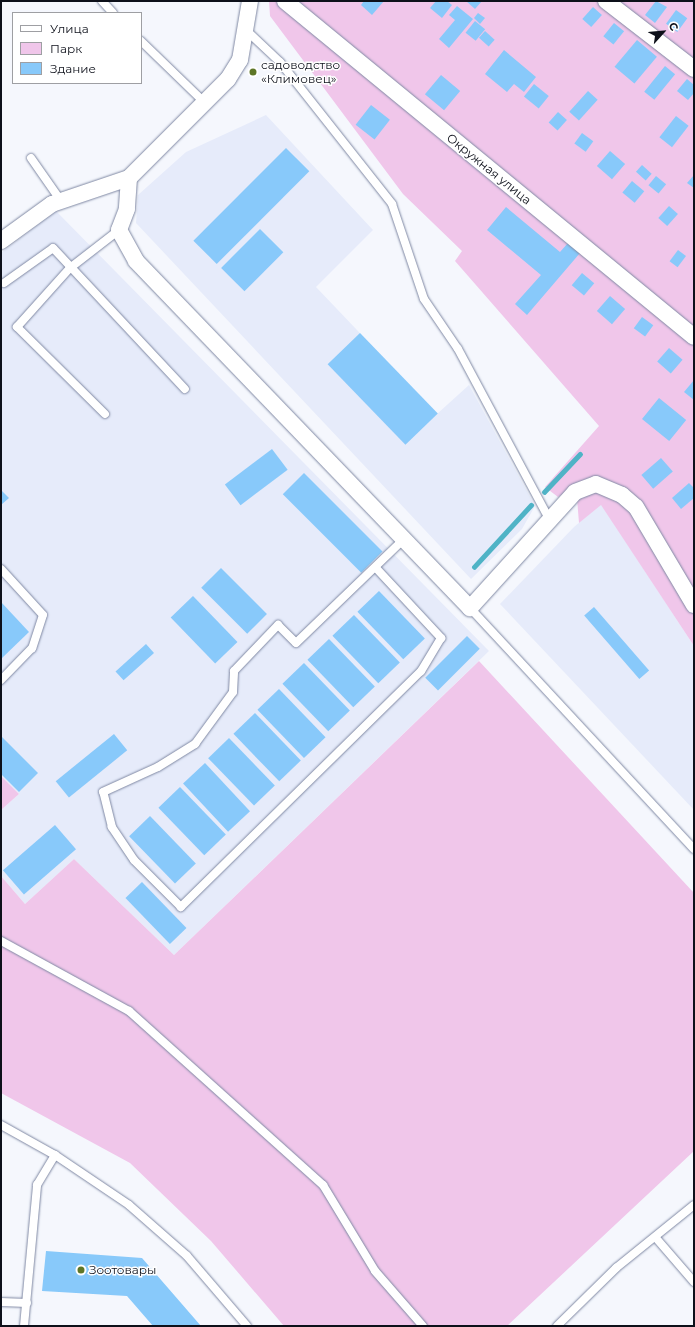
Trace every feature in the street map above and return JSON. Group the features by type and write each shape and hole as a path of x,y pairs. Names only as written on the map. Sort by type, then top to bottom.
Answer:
{"street":[{"path":"1,241 61,201 129,178 228,79 240,60 247,31 250,1"},
{"name":"Окружная улица","path":"285,1 694,337"},
{"path":"606,1 694,69"},
{"path":"129,178 127,209 119,230 136,261 470,608 549,519 576,492 596,484 622,495 636,507 694,605"}],"lane":[{"path":"102,1 113,12"},
{"path":"247,31 280,62 392,204 424,299 458,349 549,519"},
{"path":"142,42 205,103"},
{"path":"31,158 61,201"},
{"path":"105,414 17,327 70,268 119,230"},
{"path":"4,283 53,248 70,268 185,389"},
{"path":"376,568 440,638 433,651 421,671 181,907 134,860 112,827 103,792 158,767 195,744 233,692 234,671 278,625 296,643 376,568 404,539"},
{"path":"1,569 43,615 32,648 1,680"},
{"path":"470,608 694,849"},
{"path":"1,941 129,1011 323,1185 375,1271 423,1326"},
{"path":"1,1125 55,1155 129,1205 187,1256 247,1326"},
{"path":"24,1326 37,1185 55,1155"},
{"path":"557,1326 616,1268 656,1238 694,1205"},
{"path":"656,1238 694,1282"},
{"path":"1,1302 27,1303"}],"shaded area":[{"path":"266,115 373,230 316,287 437,414 469,385 535,506 522,529 471,579 136,223 138,195 186,152"},
{"path":"56,211 489,651 174,955 74,859 25,904 1,876 1,810 19,794 1,776 1,253"},
{"path":"601,504 694,646 694,810 500,604 574,527"}],"green space":[{"path":"269,1 694,1 694,646 601,505 579,523 576,486 558,497 545,487 599,426 455,261 462,251 403,194 270,16"},
{"path":"479,661 694,893 694,1151 507,1326 284,1326 211,1241 130,1163 1,1093 1,876 25,904 74,859 174,955"},
{"path":"1,776 19,794 1,810"}],"building":[{"path":"364,1 384,1 372,15 361,5"},
{"path":"436,1 447,1 452,5 442,18 430,8"},
{"path":"466,1 482,1 475,9"},
{"path":"656,1 667,7 655,23 645,15"},
{"path":"457,6 473,19 449,48 439,39 455,20 449,15"},
{"path":"593,7 602,15 591,27 582,19"},
{"path":"676,10 687,18 677,32 666,24"},
{"path":"478,13 485,18 480,24 474,18"},
{"path":"475,21 485,29 476,41 466,33"},
{"path":"614,23 624,31 613,44 603,36"},
{"path":"485,31 495,40 489,46 479,38"},
{"path":"637,40 657,57 634,84 615,67"},
{"path":"504,50 536,77 524,92 514,84 507,92 485,74"},
{"path":"665,66 675,74 654,100 644,92"},
{"path":"441,75 460,91 444,110 425,94"},
{"path":"687,79 694,85 694,93 688,100 677,91"},
{"path":"534,84 549,96 539,108 524,96"},
{"path":"588,91 598,100 579,121 569,112"},
{"path":"371,105 390,120 375,139 356,125"},
{"path":"558,112 567,120 558,130 549,122"},
{"path":"676,116 689,126 672,147 659,137"},
{"path":"582,133 593,141 586,152 574,144"},
{"path":"286,148 309,171 217,264 193,241"},
{"path":"610,151 625,164 612,179 597,166"},
{"path":"642,165 652,174 646,180 636,172"},
{"path":"694,175 694,188 687,183"},
{"path":"656,176 666,184 659,194 648,185"},
{"path":"632,181 644,191 635,203 622,192"},
{"path":"669,206 678,214 667,226 658,218"},
{"path":"506,207 560,252 568,243 580,253 527,315 515,304 541,275 487,230"},
{"path":"260,229 283,252 244,291 221,268"},
{"path":"678,250 686,256 678,267 670,261"},
{"path":"582,273 594,283 584,296 572,285"},
{"path":"610,296 625,309 612,324 597,311"},
{"path":"642,317 653,325 645,337 634,328"},
{"path":"360,333 438,414 405,445 328,364"},
{"path":"669,348 683,360 671,373 657,362"},
{"path":"694,380 694,400 684,392"},
{"path":"659,398 686,420 669,441 642,419"},
{"path":"272,449 288,470 241,505 225,485"},
{"path":"661,458 673,472 653,489 641,475"},
{"path":"304,473 382,551 361,573 283,494"},
{"path":"689,483 694,488 694,498 681,509 672,498"},
{"path":"1,490 9,498 1,505"},
{"path":"221,568 267,614 247,634 201,588"},
{"path":"379,591 425,638 403,659 357,612"},
{"path":"193,596 237,642 215,664 171,618"},
{"path":"1,602 29,632 1,659"},
{"path":"594,607 649,670 639,679 584,616"},
{"path":"354,615 400,662 378,683 332,636"},
{"path":"467,636 480,649 438,690 425,678"},
{"path":"329,639 375,686 353,707 307,660"},
{"path":"146,644 154,653 124,680 116,671"},
{"path":"304,663 350,710 328,731 282,684"},
{"path":"279,689 326,737 304,758 257,710"},
{"path":"255,713 301,760 279,781 233,734"},
{"path":"114,734 127,750 69,798 56,781"},
{"path":"1,736 38,773 19,792 1,774"},
{"path":"229,738 275,785 254,806 208,758"},
{"path":"205,763 250,811 228,832 183,783"},
{"path":"180,787 226,834 204,855 158,808"},
{"path":"150,816 196,863 175,884 129,836"},
{"path":"55,825 76,849 24,894 3,870"},
{"path":"142,882 186,928 170,944 125,898"},
{"path":"46,1251 142,1258 201,1326 153,1326 127,1296 42,1291"}],"waterway":[{"path":"544,492 580,454"},
{"path":"474,567 531,505"}],"place":[{"name":"садоводство «Климовец»","path":"253,72"},
{"name":"Зоотовары","path":"81,1270"}]}
